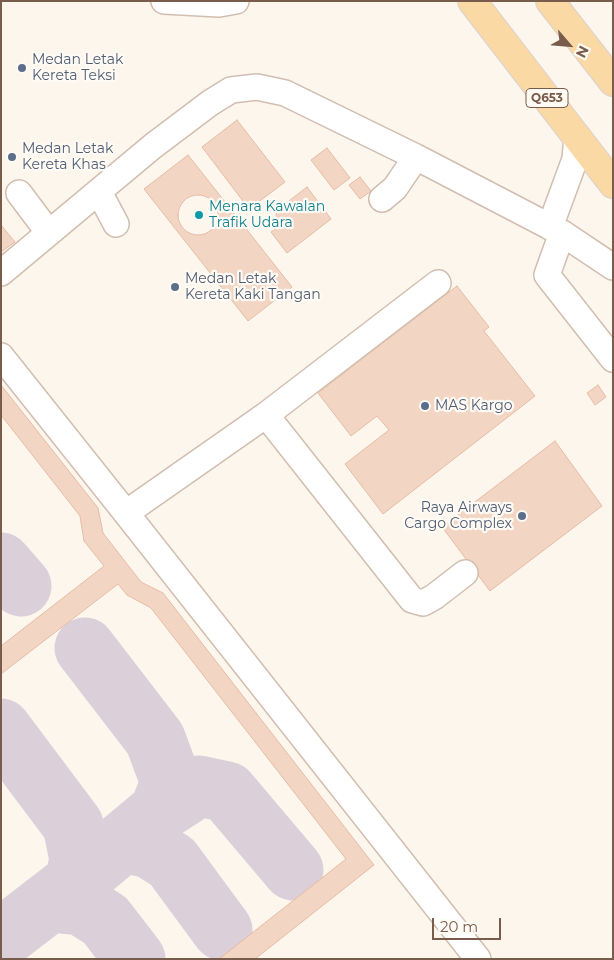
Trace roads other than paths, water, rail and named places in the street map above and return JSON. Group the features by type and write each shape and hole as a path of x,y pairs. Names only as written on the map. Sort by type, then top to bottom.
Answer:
{"main road":[{"path":"550,1 613,82"},
{"name":"Q653","path":"476,5 613,184"}],"lane":[{"path":"164,1 224,2"},
{"path":"1,273 210,103 231,90 257,87 285,92 416,157 556,230 613,267"},
{"path":"577,136 576,159 556,230 547,275 613,359"},
{"path":"382,199 395,188 416,157"},
{"path":"99,192 116,224"},
{"path":"19,194 49,233"},
{"path":"126,514 266,415 438,283"},
{"path":"1,356 478,959"},
{"path":"266,415 412,600 423,603 434,597 465,573"}],"place":[{"name":"Medan Letak Kereta Teksi","path":"22,68"},
{"name":"Medan Letak Kereta Khas","path":"12,157"},
{"name":"Menara Kawalan Trafik Udara","path":"199,215"},
{"name":"Medan Letak Kereta Kaki Tangan","path":"175,287"},
{"name":"MAS Kargo","path":"425,406"},
{"name":"Raya Airways Cargo Complex","path":"522,516"}]}
